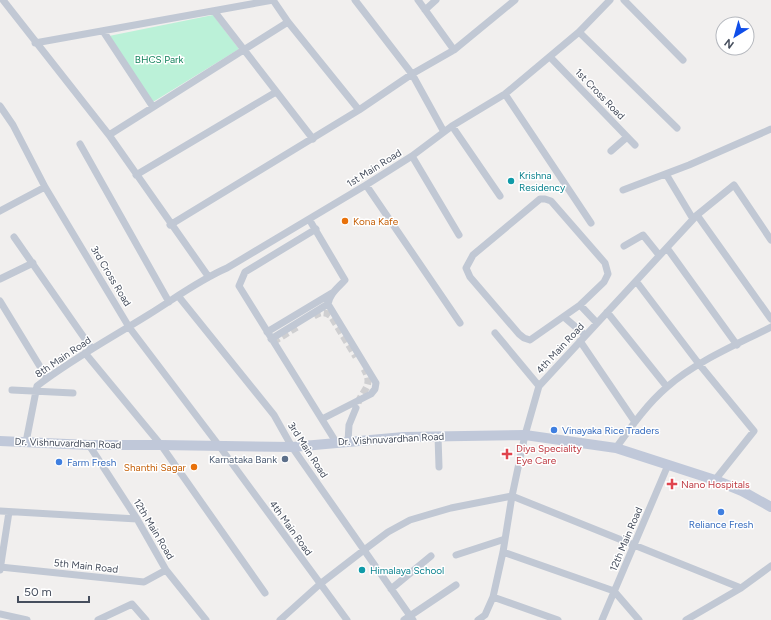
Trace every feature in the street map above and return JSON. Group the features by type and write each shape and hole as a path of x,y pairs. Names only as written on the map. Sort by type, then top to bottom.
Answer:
{"main road":[{"name":"Dr. Vishnuvardhan Road","path":"0,441 89,445 161,444 220,447 292,447 348,441 438,436 525,435 616,448 715,480 742,491 771,506"}],"street":[{"path":"3,0 35,43 109,135 170,225 208,276"},
{"path":"35,43 273,0 288,22 359,110"},
{"path":"355,0 412,74 444,132"},
{"path":"418,0 454,50"},
{"path":"425,10 436,0"},
{"path":"170,225 313,139 412,74 454,50 515,0"},
{"name":"1st Main Road","path":"129,327 179,297 208,276 227,268 366,185 412,156 452,126 505,94 579,32 610,0"},
{"path":"624,0 683,60"},
{"path":"214,11 313,139"},
{"path":"109,135 288,22"},
{"path":"103,31 153,108"},
{"path":"579,32 677,128"},
{"name":"1st Cross Road","path":"550,57 635,145"},
{"path":"136,175 276,92"},
{"path":"505,94 591,223"},
{"name":"3rd Cross Road","path":"0,106 13,125 45,187 129,327 220,447"},
{"path":"452,126 500,196"},
{"path":"623,190 666,174 771,129"},
{"path":"611,151 627,137"},
{"path":"80,144 169,302"},
{"path":"412,156 459,235"},
{"path":"666,174 695,217 771,319"},
{"path":"366,185 460,323"},
{"name":"4th Main Road","path":"478,620 487,617 493,597 525,435 538,386 695,217 734,185 771,240"},
{"path":"0,211 45,187"},
{"path":"545,198 551,202 608,268 608,274 604,282 580,305 564,316 535,338 530,340 524,338 470,277 466,268 473,255 540,199 545,198"},
{"path":"267,332 332,293 345,280 309,219"},
{"path":"316,229 245,272 241,279 240,286 271,339 336,442"},
{"path":"624,246 643,235 659,256"},
{"path":"14,237 92,349"},
{"path":"666,248 737,345"},
{"path":"0,279 33,263"},
{"path":"636,281 699,364 754,431 715,480"},
{"path":"271,339 328,304 332,293"},
{"name":"3rd Main Road","path":"179,297 274,415 292,447 391,589 409,619"},
{"path":"0,300 47,378"},
{"path":"322,419 371,394 375,389 376,383 328,304"},
{"path":"580,305 597,322"},
{"path":"607,312 667,387"},
{"path":"564,316 586,335"},
{"name":"8th Main Road","path":"26,442 37,386 85,353 129,327"},
{"path":"616,448 635,422 667,387 699,364 771,327"},
{"path":"495,333 538,386"},
{"path":"580,341 635,422"},
{"path":"85,353 161,444 265,593"},
{"path":"12,390 73,393"},
{"path":"348,441 349,425 356,408"},
{"path":"438,436 439,467"},
{"name":"12th Main Road","path":"89,445 137,519 166,570 206,620"},
{"name":"4th Main Road","path":"220,447 347,620"},
{"name":"12th Main Road","path":"602,620 668,466"},
{"path":"280,620 320,584 364,550 388,532 410,520 451,508 512,496 741,588"},
{"path":"0,511 137,519"},
{"path":"0,568 9,512"},
{"path":"456,555 505,539"},
{"path":"503,552 614,591 639,620"},
{"path":"391,589 431,556"},
{"path":"686,620 741,588 771,566"},
{"name":"5th Main Road","path":"0,568 144,582 166,570"},
{"path":"409,619 456,585"},
{"path":"493,597 558,620"},
{"path":"98,620 132,604 146,620"},
{"path":"0,614 27,620"}],"green space":[{"name":"BHCS Park","path":"213,15 239,49 148,105 104,37"}],"tunnel":[{"path":"314,316 322,313 326,313 331,316 356,357"},
{"path":"273,342 297,327"},
{"path":"358,403 368,384 367,375 364,369"}],"place":[{"name":"Krishna Residency","path":"511,181"},
{"name":"Kona Kafe","path":"345,221"},
{"name":"Vinayaka Rice Traders","path":"554,430"},
{"name":"Diya Speciality Eye Care","path":"507,454"},
{"name":"Karnataka Bank","path":"285,459"},
{"name":"Farm Fresh","path":"59,462"},
{"name":"Shanthi Sagar","path":"194,467"},
{"name":"Nano Hospitals","path":"672,484"},
{"name":"Reliance Fresh","path":"721,512"},
{"name":"Himalaya School","path":"362,570"}]}
